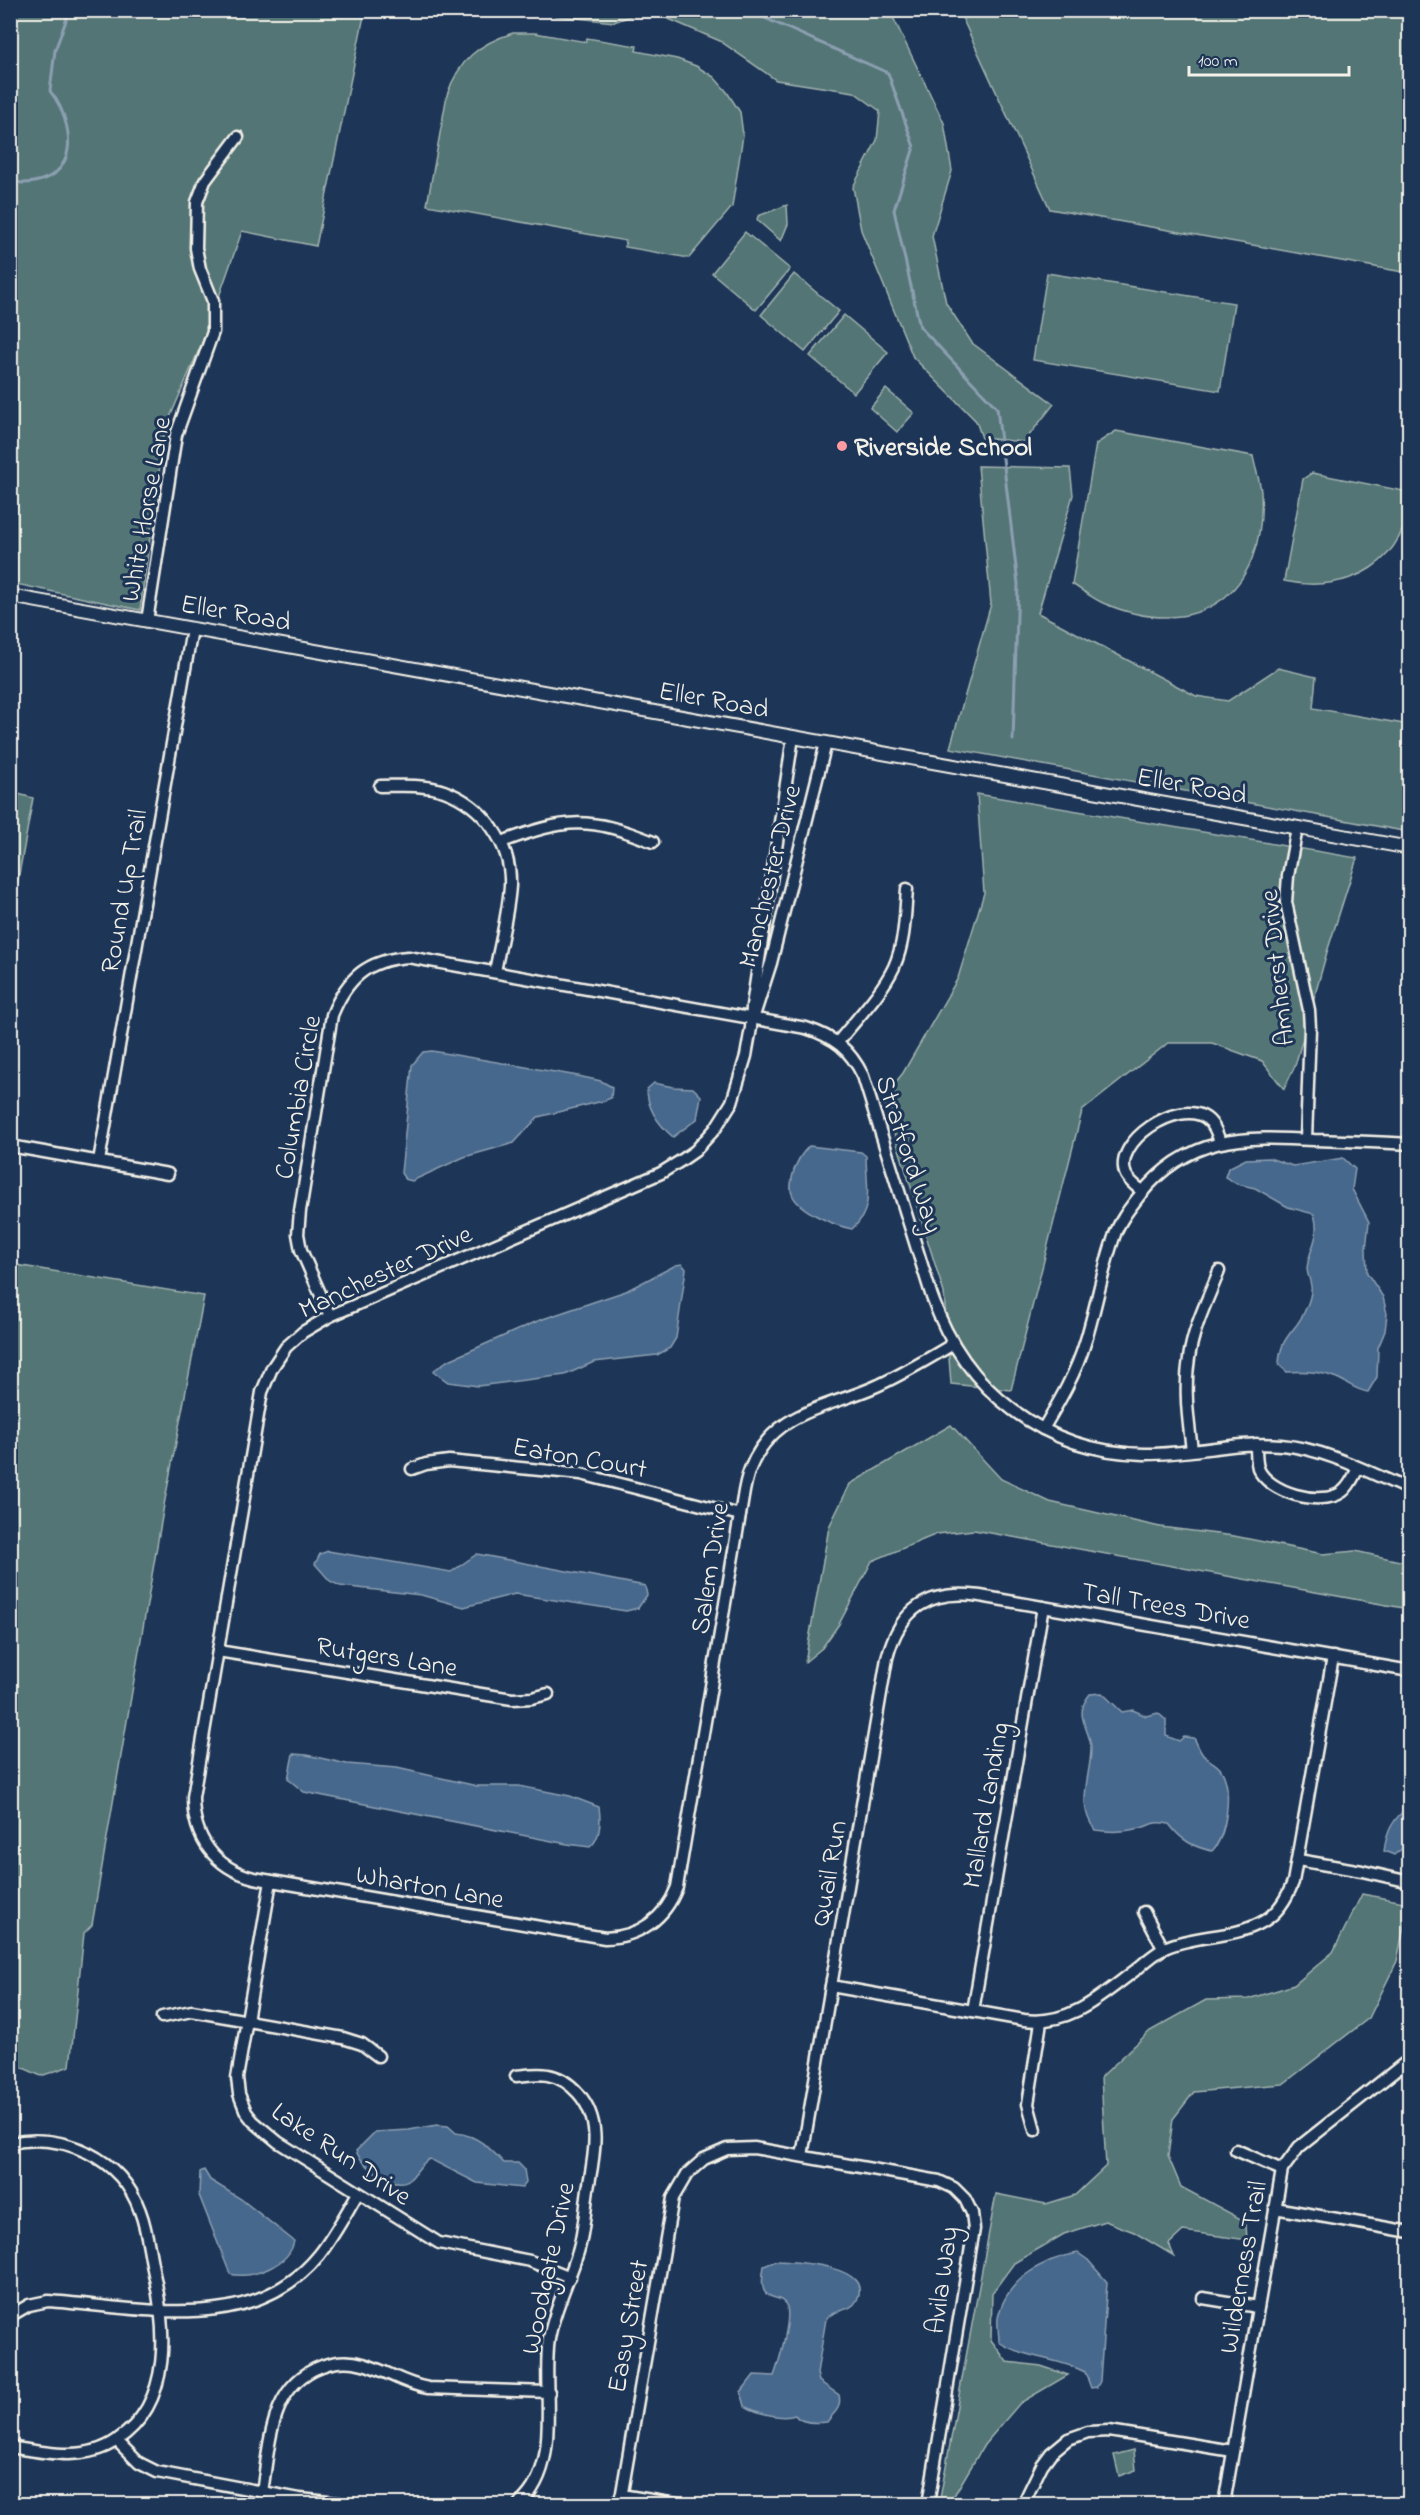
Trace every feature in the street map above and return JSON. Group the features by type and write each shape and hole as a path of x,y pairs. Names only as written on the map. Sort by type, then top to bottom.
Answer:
{"street":[{"name":"White Horse Lane","path":"147,621 176,435 213,332 213,302 200,269 196,248 197,202 205,181 238,137"},
{"name":"Eller Road","path":"10,596 1410,849"},
{"name":"Round Up Trail","path":"99,1161 192,629"},
{"name":"Manchester Drive","path":"753,1019 752,1006 793,737"},
{"name":"Manchester Drive","path":"200,1836 194,1819 193,1797 262,1392 272,1368 286,1347 303,1332 330,1316 661,1173 695,1151 715,1129 732,1101 741,1075 753,1019 759,1007 771,963 826,744"},
{"path":"380,786 428,788 451,795 478,810 502,842 510,885 495,972"},
{"path":"502,842 551,825 573,822 614,828 653,842"},
{"name":"Amherst Drive","path":"1297,828 1288,876 1286,902 1309,1010 1306,1139"},
{"path":"838,1042 884,984 893,968 904,929 907,889"},
{"name":"Columbia Circle","path":"330,1316 301,1251 298,1234 332,1015 340,994 355,976 370,966 392,958 408,957 440,963"},
{"name":"Stratford Way","path":"440,963 807,1028 827,1035 838,1042 856,1062 863,1076 932,1297 944,1328 971,1372 987,1389 1024,1418 1043,1429 1072,1442 1116,1452 1145,1455 1230,1445 1282,1445 1315,1452 1410,1490"},
{"path":"1143,1192 1126,1175 1124,1162 1133,1143 1154,1124 1175,1115 1195,1113 1210,1122 1220,1142"},
{"path":"1043,1429 1084,1345 1114,1234 1126,1212 1155,1177 1192,1153 1220,1142 1263,1138 1410,1144"},
{"path":"10,1146 168,1173"},
{"path":"1192,1450 1187,1400 1189,1356 1197,1325 1219,1271"},
{"name":"Salem Drive","path":"663,1912 674,1896 681,1869 749,1472 768,1438 781,1425 795,1417 895,1378 953,1344"},
{"path":"1256,1444 1257,1466 1262,1475 1277,1488 1298,1496 1319,1498 1342,1492 1358,1468"},
{"name":"Eaton Court","path":"412,1469 426,1464 449,1461 572,1472 740,1515"},
{"name":"Tall Trees Drive","path":"917,1607 932,1598 963,1593 1410,1671"},
{"name":"Mallard Landing","path":"973,2011 1043,1606"},
{"name":"Quail Run","path":"802,2156 887,1658 898,1626 917,1607"},
{"name":"Rutgers Lane","path":"218,1651 512,1699 548,1694"},
{"path":"831,1986 1041,2022 1060,2020 1081,2009 1163,1948 1188,1940 1227,1934 1262,1923 1288,1896 1298,1860 1333,1657"},
{"name":"Wharton Lane","path":"200,1836 221,1864 244,1875 605,1938 625,1936 636,1932 655,1921 663,1912"},
{"path":"1298,1860 1410,1882"},
{"name":"Lake Run Drive","path":"271,1881 237,2078 239,2094 246,2112 278,2142 439,2243 530,2261 570,2277"},
{"path":"1144,1912 1163,1948"},
{"path":"162,2017 192,2011 246,2020 352,2040 362,2044 378,2056"},
{"path":"1035,2130 1028,2104 1041,2022"},
{"name":"Wilderness Trail","path":"1224,2505 1281,2170 1299,2147 1409,2061"},
{"name":"Woodgate Drive","path":"516,2076 549,2075 560,2078 574,2088 589,2109 594,2123 596,2142 579,2249 549,2339 549,2418 537,2479 530,2493 519,2505"},
{"path":"10,2143 49,2140 72,2145 95,2156 114,2170 129,2188 140,2211 163,2311 161,2369 156,2390 141,2417 117,2441 92,2451 69,2454 10,2447"},
{"name":"Avila Way","path":"697,2163 718,2151 741,2147 939,2181 960,2193 972,2213 973,2238 928,2505"},
{"path":"1236,2150 1281,2170"},
{"name":"Easy Street","path":"621,2500 670,2208 676,2190 697,2163"},
{"path":"10,2316 29,2305 48,2301 163,2311 226,2308 269,2295 299,2275 319,2255 358,2193"},
{"path":"1275,2208 1410,2232"},
{"path":"1203,2298 1258,2307"},
{"path":"262,2492 279,2404 295,2382 312,2370 330,2363 362,2364 428,2388 549,2392"},
{"path":"1023,2505 1042,2465 1051,2453 1068,2439 1088,2432 1109,2431 1233,2451"},
{"path":"117,2441 139,2463 157,2472 347,2505"},
{"path":"621,2500 676,2505"}],"green space":[{"path":"10,11 365,11 316,246 242,231 207,331 165,429 140,610 11,583"},
{"path":"512,11 645,11 614,22"},
{"path":"650,11 890,11 944,123 952,171 932,236 946,303 972,343 1054,404 1024,442 982,438 976,421 913,357 861,230 853,187 877,140 880,111 854,92 776,80 720,41"},
{"path":"959,11 1409,11 1409,273 1050,209"},
{"path":"513,33 535,33 586,42 587,38 637,46 636,51 677,59 696,66 714,77 727,92 740,112 743,135 732,207 689,258 625,247 626,241 427,205 447,95 457,72 480,48"},
{"path":"787,205 788,224 781,241 757,220 758,216"},
{"path":"745,232 790,269 756,310 712,273"},
{"path":"1047,273 1234,303 1220,391 1033,360"},
{"path":"794,274 839,311 805,352 761,315"},
{"path":"844,315 888,352 854,393 810,356"},
{"path":"886,389 914,413 897,432 870,408"},
{"path":"1116,431 1253,456 1261,492 1260,528 1252,558 1238,583 1219,601 1196,613 1168,617 1137,614 1103,603 1072,584 1096,444"},
{"path":"978,466 1070,468 1073,495 1038,613 1196,696 1228,701 1278,668 1316,677 1313,708 1409,725 1409,832 950,748 991,604"},
{"path":"1312,473 1409,492 1407,516 1399,537 1387,555 1371,568 1331,583 1308,584 1284,581 1303,479"},
{"path":"10,792 33,798 11,918"},
{"path":"977,794 1357,858 1327,952 1295,1066 1284,1089 1262,1061 1212,1043 1168,1043 1082,1111 1011,1390 951,1384 944,1293 883,1098 903,1073 958,978 984,893"},
{"path":"10,1264 204,1296 164,1505 92,1925 84,1933 70,2066 41,2076 10,2062"},
{"path":"951,1425 1001,1479 1050,1502 1160,1527 1234,1536 1323,1554 1355,1551 1409,1563 1409,1609 974,1530 937,1534 872,1561 839,1624 822,1648 805,1662 829,1527 850,1484"},
{"path":"1362,1894 1409,1903 1397,1961 1369,2018 1283,2084 1194,2092 1173,2119 1168,2156 1181,2187 1239,2218 1246,2224 1247,2240 1183,2231 1169,2244 1174,2256 1134,2232 1105,2221 1064,2234 1014,2263 992,2293 991,2340 1007,2362 1041,2366 1068,2375 1020,2403 984,2445 949,2504 939,2504 996,2194 1046,2204 1075,2195 1106,2166 1101,2077 1150,2031 1206,2000 1248,1999 1294,1985 1333,1952"},
{"path":"1134,2450 1136,2470 1119,2476 1114,2455"}],"water":[{"path":"432,1051 601,1081 612,1087 611,1098 538,1117 514,1143 464,1157 412,1181 405,1179 401,1173 412,1065 423,1052"},
{"path":"654,1083 693,1088 701,1096 697,1119 673,1137 651,1110 647,1089"},
{"path":"809,1146 861,1152 866,1156 867,1205 859,1222 852,1229 809,1212 792,1194 794,1170 800,1157"},
{"path":"1269,1158 1293,1166 1343,1158 1355,1169 1352,1189 1369,1222 1366,1249 1367,1273 1383,1297 1387,1314 1385,1331 1378,1348 1377,1377 1368,1392 1328,1375 1287,1372 1279,1365 1282,1346 1302,1316 1310,1297 1311,1286 1307,1268 1316,1236 1314,1214 1288,1207 1255,1188 1237,1184 1225,1177 1228,1168 1246,1159"},
{"path":"682,1264 686,1269 676,1338 670,1348 657,1355 594,1362 565,1375 478,1386 448,1382 433,1371 447,1361 540,1320 626,1291"},
{"path":"328,1551 451,1572 477,1554 645,1586 647,1595 638,1608 626,1611 515,1594 464,1607 421,1595 340,1586 330,1581 315,1564 320,1554"},
{"path":"1102,1693 1122,1712 1133,1710 1146,1716 1158,1713 1166,1720 1166,1736 1179,1741 1184,1737 1194,1738 1203,1755 1221,1770 1227,1788 1227,1812 1221,1835 1212,1851 1188,1842 1169,1824 1154,1823 1121,1831 1095,1830 1086,1810 1085,1800 1091,1748 1082,1709 1090,1694"},
{"path":"293,1754 347,1764 397,1768 477,1786 519,1786 570,1796 599,1807 598,1834 590,1847 567,1844 304,1792 288,1779"},
{"path":"1409,1806 1409,1843 1394,1855 1384,1851 1392,1826"},
{"path":"437,2125 448,2126 456,2133 477,2139 504,2163 518,2163 524,2169 526,2183 522,2188 477,2183 430,2159 410,2179 396,2182 371,2169 356,2151 375,2132 409,2130"},
{"path":"204,2170 210,2180 241,2199 294,2241 291,2250 278,2264 258,2273 230,2274 199,2195 200,2172"},
{"path":"1078,2253 1088,2260 1107,2282 1100,2381 1097,2387 1091,2388 1085,2372 1063,2363 1019,2352 999,2342 998,2318 1002,2305 1017,2282 1051,2260"},
{"path":"776,2261 830,2268 854,2279 859,2288 857,2300 851,2307 833,2313 826,2319 817,2373 819,2381 839,2395 840,2400 837,2410 827,2422 814,2423 795,2415 783,2417 770,2415 745,2406 741,2392 754,2375 774,2376 784,2342 787,2307 784,2302 766,2294 762,2280 764,2266"}],"waterway":[{"path":"10,181 25,183 48,178 60,168 67,154 66,125 60,106 50,91 55,50 70,10"},
{"path":"747,10 888,73 914,147 894,210 920,327 997,408 1018,584 1013,740"}],"place":[{"name":"Riverside School","path":"842,446"}]}
